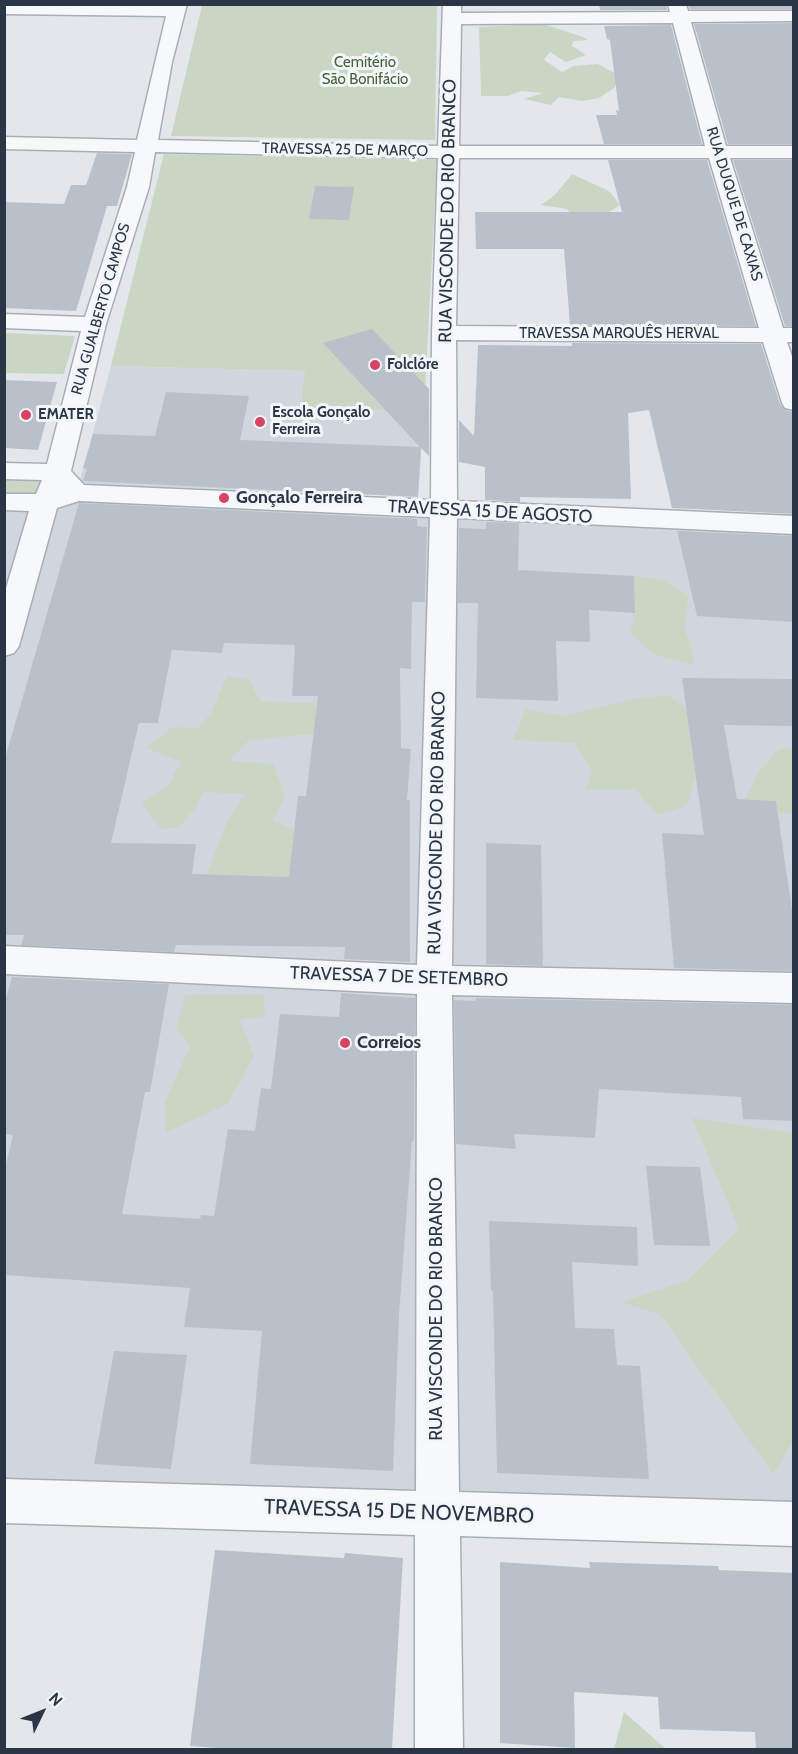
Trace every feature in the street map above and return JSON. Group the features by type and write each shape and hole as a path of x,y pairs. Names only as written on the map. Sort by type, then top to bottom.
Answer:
{"street":[{"path":"4,9 177,8"},
{"name":"RUA GUALBERTO CAMPOS","path":"4,646 45,503 58,473 94,324 138,187 145,145 177,8"},
{"path":"453,12 679,10 794,16"},
{"name":"RUA DUQUE DE CAXIAS","path":"679,10 717,151 783,335 794,403"},
{"name":"RUA VISCONDE DO RIO BRANCO","path":"439,1749 434,980 444,510 444,333 453,12"},
{"name":"TRAVESSA 25 DE MARÇO","path":"4,143 450,152 794,152"},
{"path":"4,321 94,324"},
{"name":"TRAVESSA MARQUÊS HERVAL","path":"444,333 783,335"},
{"path":"4,471 58,473 78,493"},
{"name":"TRAVESSA 15 DE AGOSTO","path":"4,502 45,503 78,493 794,525"},
{"name":"TRAVESSA 7 DE SETEMBRO","path":"4,960 434,980 794,988"},
{"name":"TRAVESSA 15 DE NOVEMBRO","path":"4,1501 794,1524"}],"shaded area":[{"name":"Escola Gonçalo Ferreira","path":"111,366 305,371 300,408 424,411 418,496 79,484"},
{"path":"5,488 793,525 793,1524 5,1499"}],"green space":[{"name":"Cemitério São Bonifácio","path":"202,5 437,5 435,140 171,136"},
{"path":"544,24 588,40 573,41 572,46 586,55 566,62 550,52 544,60 562,72 574,66 598,64 622,77 614,88 599,98 582,101 559,97 551,105 524,99 543,93 521,91 508,96 481,96 479,27"},
{"path":"164,154 437,160 424,411 300,408 305,371 111,366"},
{"path":"572,174 609,191 620,205 584,228 567,209 541,205 555,195"},
{"path":"5,333 75,336 64,374 5,373"},
{"path":"5,471 58,473 45,503 5,502"},
{"path":"634,576 663,580 688,595 685,629 694,665 653,654 630,633 635,613"},
{"path":"227,676 249,680 261,702 341,703 389,732 299,735 248,741 230,761 274,764 285,797 273,820 298,833 323,915 207,875 227,821 245,794 204,792 193,811 178,828 161,829 141,802 168,786 181,762 146,748 172,727 199,728 212,711"},
{"path":"668,695 702,721 689,732 696,776 687,806 657,815 635,789 586,789 592,772 575,743 513,740 526,709 563,716 634,699"},
{"path":"793,746 793,814 778,813 776,801 745,799 759,772 778,750"},
{"path":"185,995 264,995 265,1016 240,1020 254,1057 227,1104 166,1133 165,1102 190,1046 176,1028"},
{"path":"692,1118 793,1133 793,1442 773,1474 660,1314 620,1302 687,1281 739,1229"},
{"path":"624,1712 666,1749 614,1749"}],"building":[{"path":"599,4 666,4 667,10 600,10"},
{"path":"688,4 794,4 794,9 690,9"},
{"path":"794,23 794,144 728,144 694,24"},
{"path":"671,25 702,144 604,144 596,115 617,115 616,110 619,111 610,40 607,39 604,26"},
{"path":"97,153 132,154 117,206 107,206 76,311 4,308 4,202 64,204 71,185 86,185"},
{"path":"608,160 707,160 756,326 570,325 564,249 476,249 475,212 622,212"},
{"path":"733,160 794,160 793,326 785,326"},
{"path":"315,186 354,187 349,220 309,219"},
{"path":"372,329 429,389 429,456 421,448 418,497 83,481 87,469 83,468 93,434 155,436 166,392 249,396 240,440 420,447 323,343"},
{"path":"572,343 761,344 780,404 785,410 793,412 794,514 672,508 649,410 628,413 631,499 520,497 520,502 485,500 485,467 459,462 459,420 474,436 478,345 572,346"},
{"name":"EMATER","path":"4,380 57,382 38,450 4,448"},
{"path":"79,503 417,519 417,526 427,527 425,602 412,602 411,669 400,668 401,748 411,749 407,800 410,800 410,962 344,959 345,947 176,945 174,952 21,945 24,935 4,935 4,762","holes":["224,643 295,645 292,696 318,696 306,796 298,796 289,877 192,874 196,844 111,843 139,723 158,723 172,650 222,653"]},
{"path":"486,522 519,523 518,570 634,576 635,613 589,610 590,642 556,641 558,701 476,698 478,603 458,603 459,528 486,529"},
{"path":"677,531 794,536 794,622 697,616"},
{"path":"682,678 794,679 794,726 724,725 737,799 776,801 794,924 794,971 674,968 662,833 704,835"},
{"path":"486,843 541,845 543,966 486,964"},
{"path":"12,977 169,984 150,1092 145,1092 122,1214 200,1219 201,1215 214,1216 228,1129 255,1131 261,1088 271,1089 280,1014 339,1017 341,993 415,998 414,1141 412,1141 399,1315 393,1471 250,1464 262,1331 184,1327 190,1288 4,1275 4,1173 13,1135 4,1134 4,1005"},
{"path":"476,998 794,1005 794,1121 743,1119 741,1097 599,1089 595,1138 514,1134 516,1149 456,1144 454,1000 475,1001"},
{"path":"646,1166 700,1167 710,1246 654,1245"},
{"path":"489,1221 637,1227 638,1266 572,1262 575,1328 614,1329 617,1365 640,1366 649,1479 497,1473"},
{"path":"114,1351 187,1355 171,1469 94,1464"},
{"path":"215,1550 344,1558 345,1553 403,1558 392,1749 232,1749 190,1746"},
{"path":"500,1562 590,1568 589,1562 718,1566 719,1570 794,1573 794,1749 756,1749 755,1732 660,1729 658,1697 574,1692 575,1748 500,1743"}],"place":[{"name":"Folclóre","path":"375,365"},
{"name":"EMATER","path":"26,415"},
{"name":"Escola Gonçalo Ferreira","path":"260,422"},
{"name":"Gonçalo Ferreira","path":"224,498"},
{"name":"Correios","path":"345,1043"}]}
